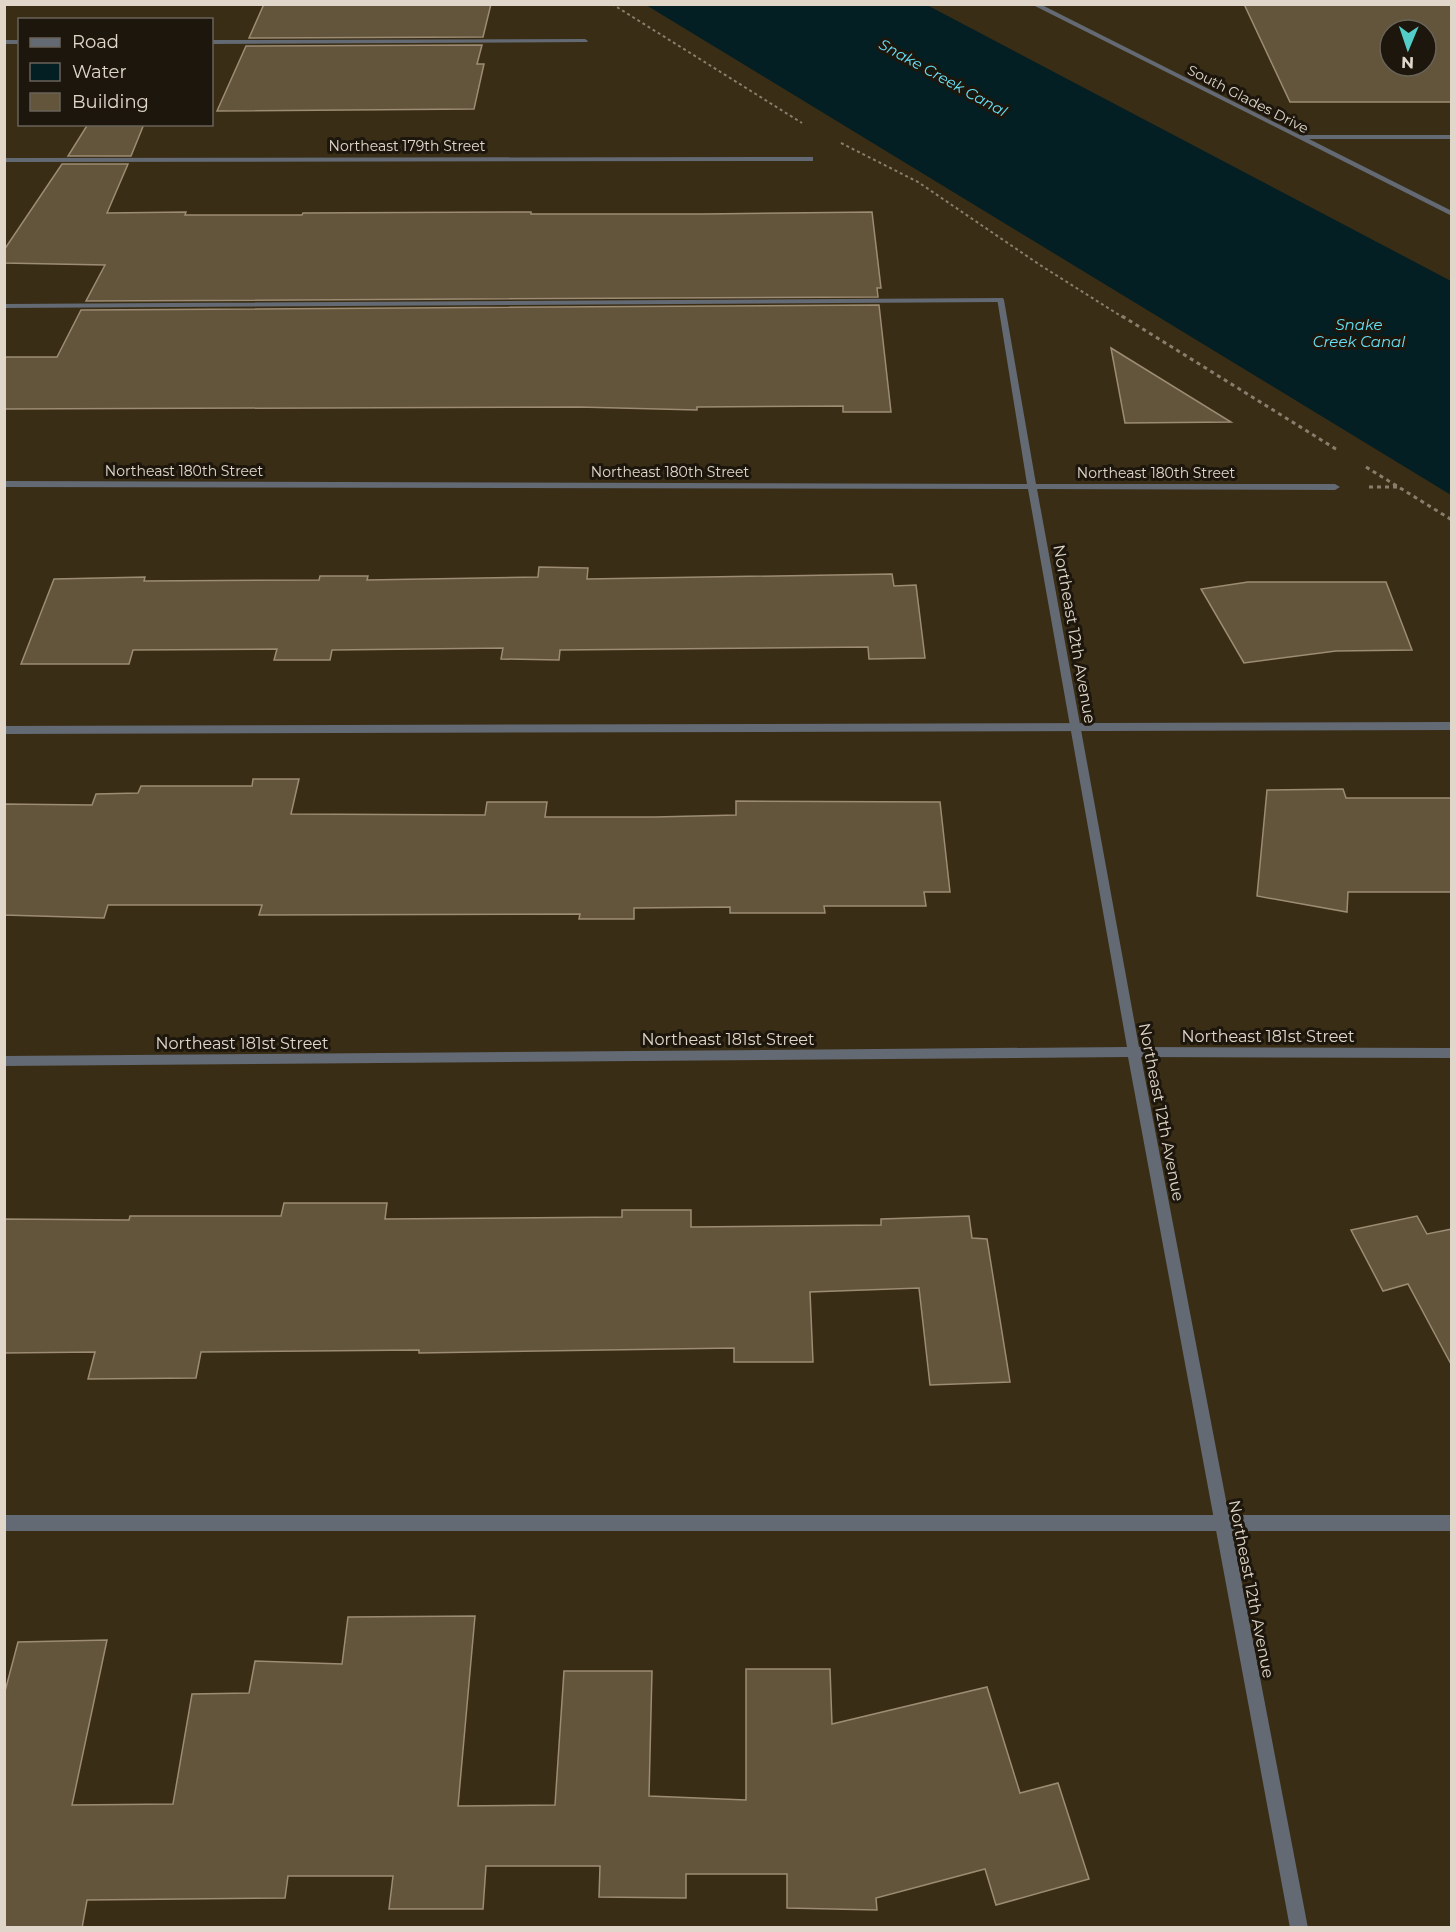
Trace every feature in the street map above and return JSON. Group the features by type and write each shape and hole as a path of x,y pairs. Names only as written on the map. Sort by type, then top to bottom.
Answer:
{"street":[{"name":"South Glades Drive","path":"1034,4 1452,214"},
{"path":"213,42 585,41"},
{"path":"1296,137 1452,137"},
{"name":"Northeast 179th Street","path":"4,160 810,159"},
{"name":"Northeast 12th Avenue","path":"4,306 1000,300 1031,487 1133,1052 1299,1928"},
{"name":"Northeast 180th Street","path":"4,484 1335,487"},
{"path":"4,730 1452,726"},
{"name":"Northeast 181st Street","path":"4,1062 1133,1052 1452,1053"},
{"path":"4,1523 1452,1523"}],"path":[{"path":"612,4 805,125"},
{"path":"836,140 918,182 1040,265 1348,456"},
{"path":"1358,462 1452,520"}],"water":[{"name":"Snake Creek Canal","path":"646,5 927,5 1451,281 1451,495"}],"building":[{"path":"264,4 491,4 483,37 249,38"},
{"path":"1244,4 1452,4 1452,102 1290,102"},
{"path":"482,45 477,64 484,64 474,109 217,111 246,46"},
{"path":"87,126 143,126 131,156 68,156"},
{"path":"62,164 128,164 107,213 186,212 185,215 302,215 303,213 872,212 881,288 877,288 878,297 86,301 105,265 4,263 4,250"},
{"path":"879,305 891,412 843,412 843,406 697,407 697,410 579,407 4,409 4,357 57,357 81,310"},
{"path":"1111,348 1231,422 1125,423"},
{"path":"539,567 588,568 587,579 892,574 894,586 916,585 925,658 869,659 868,647 560,650 559,660 501,659 503,648 332,650 330,660 274,660 277,649 133,650 129,664 21,664 54,579 145,577 144,581 319,580 320,576 368,576 367,580 538,577"},
{"path":"1248,582 1386,582 1412,650 1336,651 1244,663 1201,589"},
{"path":"253,779 299,779 291,814 485,815 487,802 547,802 545,817 655,817 736,815 736,801 940,802 950,892 924,892 926,906 824,906 825,913 730,913 730,907 634,908 634,919 579,919 580,914 259,915 262,905 108,905 104,918 4,915 4,804 92,805 96,794 138,793 141,786 252,786"},
{"path":"1343,789 1346,798 1452,798 1452,892 1348,892 1347,912 1257,896 1267,790"},
{"path":"284,1203 387,1203 385,1219 622,1217 622,1210 691,1210 691,1227 881,1225 881,1219 969,1216 972,1238 987,1239 1010,1382 930,1385 919,1288 810,1292 813,1362 734,1362 734,1348 419,1353 419,1350 201,1352 196,1378 88,1379 95,1352 4,1353 4,1219 129,1220 130,1216 281,1216"},
{"path":"1417,1216 1427,1234 1452,1229 1452,1366 1408,1284 1383,1291 1351,1230"},
{"path":"475,1616 458,1806 555,1805 564,1671 652,1671 649,1796 746,1800 746,1669 830,1669 832,1724 987,1687 1020,1793 1058,1783 1089,1879 996,1905 985,1869 876,1898 877,1910 787,1908 787,1874 686,1874 686,1898 599,1897 600,1866 486,1866 483,1909 389,1909 393,1876 288,1876 285,1898 87,1900 82,1928 4,1928 4,1695 18,1642 107,1640 72,1805 173,1804 192,1694 249,1693 255,1661 342,1664 348,1617"}]}
